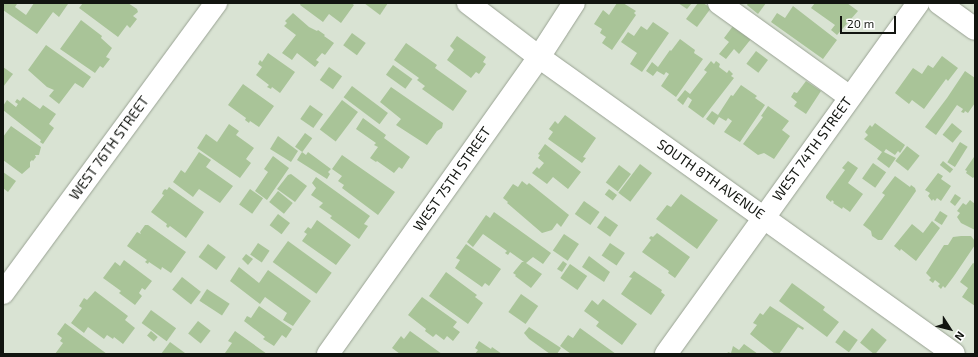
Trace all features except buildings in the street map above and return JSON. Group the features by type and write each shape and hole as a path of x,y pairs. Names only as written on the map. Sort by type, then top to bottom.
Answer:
{"street":[{"name":"WEST 76TH STREET","path":"3,293 216,3"},
{"name":"SOUTH 8TH AVENUE","path":"468,3 539,57 764,216 954,354"},
{"name":"WEST 75TH STREET","path":"328,354 539,57 574,3"},
{"path":"718,3 850,97"},
{"name":"WEST 74TH STREET","path":"666,354 918,3"},
{"path":"939,3 975,29"}]}
